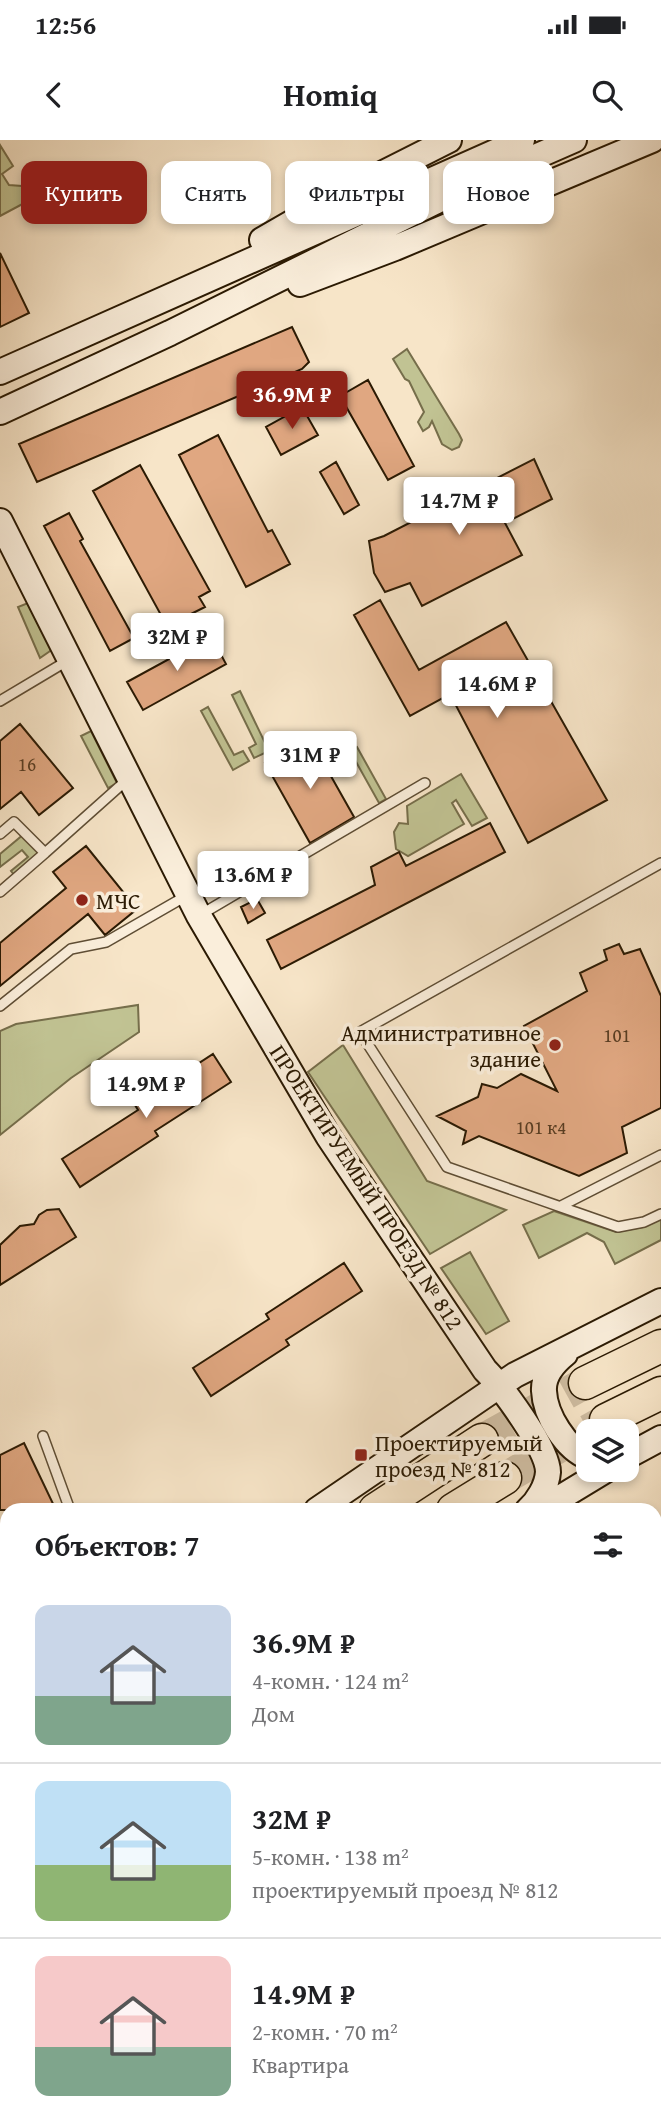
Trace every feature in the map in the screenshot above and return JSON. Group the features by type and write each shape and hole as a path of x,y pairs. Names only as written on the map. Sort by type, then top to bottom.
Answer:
{"highway":[{"path":"585,1384 661,1346"},
{"path":"608,1419 661,1393"},
{"path":"385,1503 482,1440"},
{"path":"464,1503 505,1478"}],"main road":[{"path":"154,304 340,195 449,140"},
{"path":"486,161 522,140"},
{"path":"512,161 574,140"},
{"path":"170,332 395,248 637,142"},
{"path":"0,372 154,304 443,185"},
{"path":"0,412 170,332 443,186"},
{"name":"ПРОЕКТИРУЕМЫЙ ПРОЕЗД № 812","path":"0,521 6,548 130,777 193,906 328,1136 485,1370 500,1385 546,1460 548,1472 536,1503"},
{"path":"327,1503 500,1385 661,1301"},
{"path":"573,1346 548,1373 544,1390 548,1409 562,1434 576,1450"},
{"path":"639,1449 661,1438"},
{"path":"552,1503 586,1482"}],"lane":[{"path":"0,701 68,660"},
{"path":"0,892 130,777"},
{"path":"0,1006 71,949 106,943 193,906 425,783"},
{"path":"0,834 14,822 45,853"},
{"path":"661,863 360,1032 447,1167 618,1227 644,1222 661,1214"},
{"path":"561,1206 661,1156"},
{"path":"43,1436 67,1503"}],"green space":[{"path":"0,145 13,166 2,174 9,185 21,186 21,205 0,216"},
{"path":"407,349 459,434 462,440 459,447 452,450 442,444 432,421 423,431 418,422 424,412 409,381 393,359"},
{"path":"28,603 53,649 40,658 18,607"},
{"path":"240,691 269,751 254,758 249,748 256,744 232,695"},
{"path":"208,707 234,755 243,751 249,761 233,770 201,711"},
{"path":"91,731 117,783 108,788 81,736"},
{"path":"357,747 386,799 379,803 350,751"},
{"path":"461,774 487,818 472,826 456,800 452,803 464,824 408,856 396,849 394,832 399,823 408,824 407,806"},
{"path":"24,834 41,855 15,876 11,871 28,857 22,850 0,867 0,854"},
{"path":"138,1005 139,1032 71,1078 0,1135 0,1031 16,1024"},
{"path":"343,1045 427,1181 506,1210 430,1254 308,1072"},
{"path":"554,1211 616,1232 643,1227 661,1219 661,1240 615,1264 604,1242 587,1233 539,1258 523,1225"},
{"path":"470,1252 509,1321 486,1334 441,1268"}],"building":[{"path":"0,253 29,313 0,327"},
{"path":"292,327 309,362 302,369 37,482 19,444"},
{"path":"368,380 414,466 388,480 340,396"},
{"path":"302,407 318,435 281,455 266,427"},
{"path":"218,435 268,532 272,530 290,564 246,587 179,455"},
{"path":"534,459 552,499 505,523 522,555 422,606 410,583 385,592 374,573 369,541 384,536"},
{"path":"336,462 359,505 344,514 320,472"},
{"path":"140,465 210,591 199,597 205,607 167,626 93,491"},
{"path":"69,513 83,539 80,541 134,638 110,651 44,526"},
{"path":"380,600 419,670 506,622 607,800 528,843 450,694 410,716 354,615"},
{"path":"211,636 226,664 143,710 127,682"},
{"path":"20,724 73,788 39,815 21,792 0,809 0,741"},
{"path":"310,739 354,817 310,843 265,763"},
{"path":"490,823 505,852 281,969 267,940 375,885 371,867 399,852 406,866"},
{"path":"86,846 137,909 105,935 88,914 0,986 0,943 66,888 53,872"},
{"path":"257,899 265,913 248,923 241,907"},
{"path":"619,944 624,954 640,949 661,996 661,1108 622,1127 627,1153 579,1176 479,1136 463,1144 466,1131 437,1116 478,1097 482,1084 497,1088 521,1074 557,1091 524,1026 587,991 580,973 607,960 604,950"},
{"path":"213,1054 231,1082 155,1131 158,1136 80,1187 62,1159 138,1110 135,1105"},
{"path":"59,1209 76,1237 0,1285 0,1245 20,1226 34,1224 39,1215 47,1210"},
{"path":"344,1263 362,1291 286,1340 289,1345 211,1396 193,1368 269,1319 266,1314"},
{"path":"24,1443 53,1503 0,1503 0,1455"}],"tunnel":[{"path":"482,1440 585,1383"},
{"path":"505,1478 576,1437"}],"place":[{"name":"МЧС","path":"82,900"},
{"name":"Административное здание","path":"555,1045"},
{"name":"Проектируемый проезд № 812","path":"361,1455"}]}
